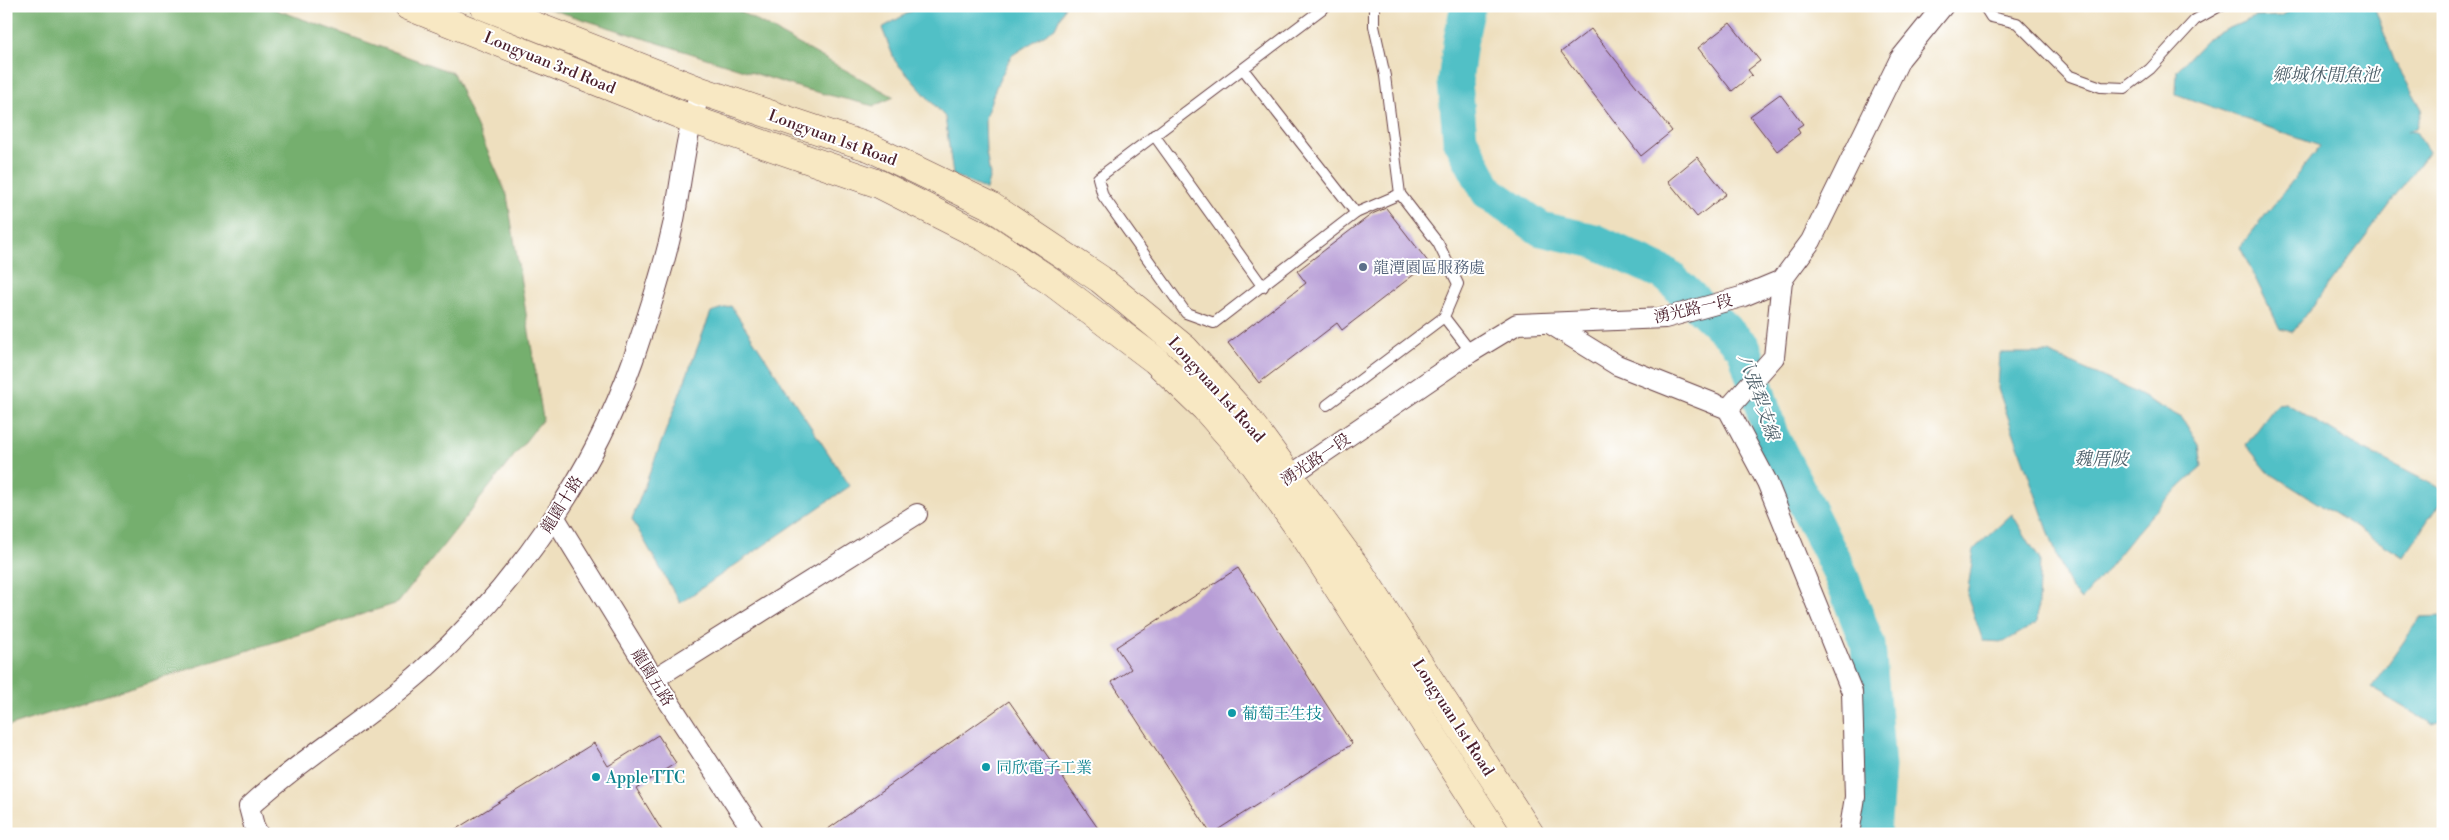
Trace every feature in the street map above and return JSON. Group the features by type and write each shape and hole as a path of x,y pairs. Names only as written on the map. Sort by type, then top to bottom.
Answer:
{"street":[{"name":"Longyuan 3rd Road","path":"408,6 691,119"},
{"name":"Longyuan 3rd Road","path":"484,6 701,91"},
{"path":"1728,410 1774,356 1782,280 1811,241 1900,58 1942,6"},
{"name":"龍園十路","path":"258,834 249,807 271,786 356,726 422,670 481,611 555,518 601,436 635,354 656,293 672,226 691,119 701,91"},
{"name":"Longyuan 1st Road","path":"701,91 871,148 989,205 1048,242 1100,279 1185,349 1246,417 1281,482 1304,535 1496,834"},
{"name":"Longyuan 1st Road","path":"691,119 878,184 986,238 1052,282 1155,360 1204,408 1249,458 1281,482 1358,570 1530,834"},
{"name":"湧光路一段","path":"1281,482 1472,352 1517,324 1665,318 1741,297 1782,280"},
{"path":"1549,323 1617,365 1728,410 1767,482 1852,692 1855,797 1849,834"},
{"path":"654,679 917,514"},
{"name":"龍園五路","path":"555,518 654,679 754,834"}],"lane":[{"path":"1326,6 1098,178 1104,196 1186,313 1214,323 1356,213 1400,194"},
{"path":"1327,405 1444,317 1458,284 1438,243 1400,194 1385,76 1374,26 1374,6"},
{"path":"1984,6 1991,17 2017,23 2070,76 2101,87 2125,88 2150,69 2195,20 2220,6"},
{"path":"1243,69 1356,213"},
{"path":"1154,135 1262,287"},
{"path":"1444,317 1472,352"}],"green space":[{"path":"6,6 266,6 453,73 507,195 543,419 398,603 6,727"},
{"path":"541,6 730,6 894,97 874,106 804,89"}],"water":[{"path":"920,6 1065,6 1055,28 1011,56 996,87 985,118 986,152 990,175 986,190 953,175 945,117 895,61 882,28"},
{"name":"鄉城休閒魚池","path":"2298,6 2374,6 2394,60 2422,109 2416,129 2407,131 2416,132 2429,152 2293,332 2280,329 2240,247 2320,146 2176,94 2177,70 2209,37 2255,17 2281,16"},
{"path":"731,306 850,486 680,603 632,519 711,312"},
{"name":"魏厝陂","path":"2000,353 2048,353 2121,385 2182,418 2199,445 2202,467 2153,513 2081,600 2071,589 2056,553 1998,389"},
{"path":"2286,403 2352,443 2443,490 2443,498 2403,557 2268,472 2246,445 2277,404"},
{"path":"2012,514 2040,560 2037,623 2004,642 1983,641 1967,595 1974,549"},
{"path":"2443,616 2443,721 2432,724 2371,688 2421,617"}],"building":[{"path":"1730,23 1760,61 1748,70 1752,75 1732,91 1698,48"},
{"path":"1591,29 1672,131 1641,156 1561,52"},
{"path":"1780,94 1803,124 1797,128 1800,133 1777,151 1750,116"},
{"path":"1697,157 1726,194 1697,217 1668,181"},
{"name":"龍潭園區服務處","path":"1386,208 1429,263 1342,330 1337,323 1259,383 1228,343 1306,283 1297,271 1372,214"},
{"name":"葡萄王生技","path":"1238,568 1352,744 1211,834 1112,682 1131,669 1116,647"},
{"name":"同欣電子工業","path":"1009,701 1102,834 821,834"},
{"name":"Apple TTC","path":"658,735 676,763 636,788 664,834 448,834 594,743 608,766"}],"waterway":[{"name":"八張犁支線","path":"1468,6 1460,43 1455,82 1460,139 1488,192 1541,229 1595,241 1667,275 1744,348 1771,435 1839,571 1868,645 1878,767 1873,834"}],"place":[{"name":"龍潭園區服務處","path":"1363,267"},
{"name":"葡萄王生技","path":"1232,713"},
{"name":"同欣電子工業","path":"986,767"},
{"name":"Apple TTC","path":"596,777"}]}
